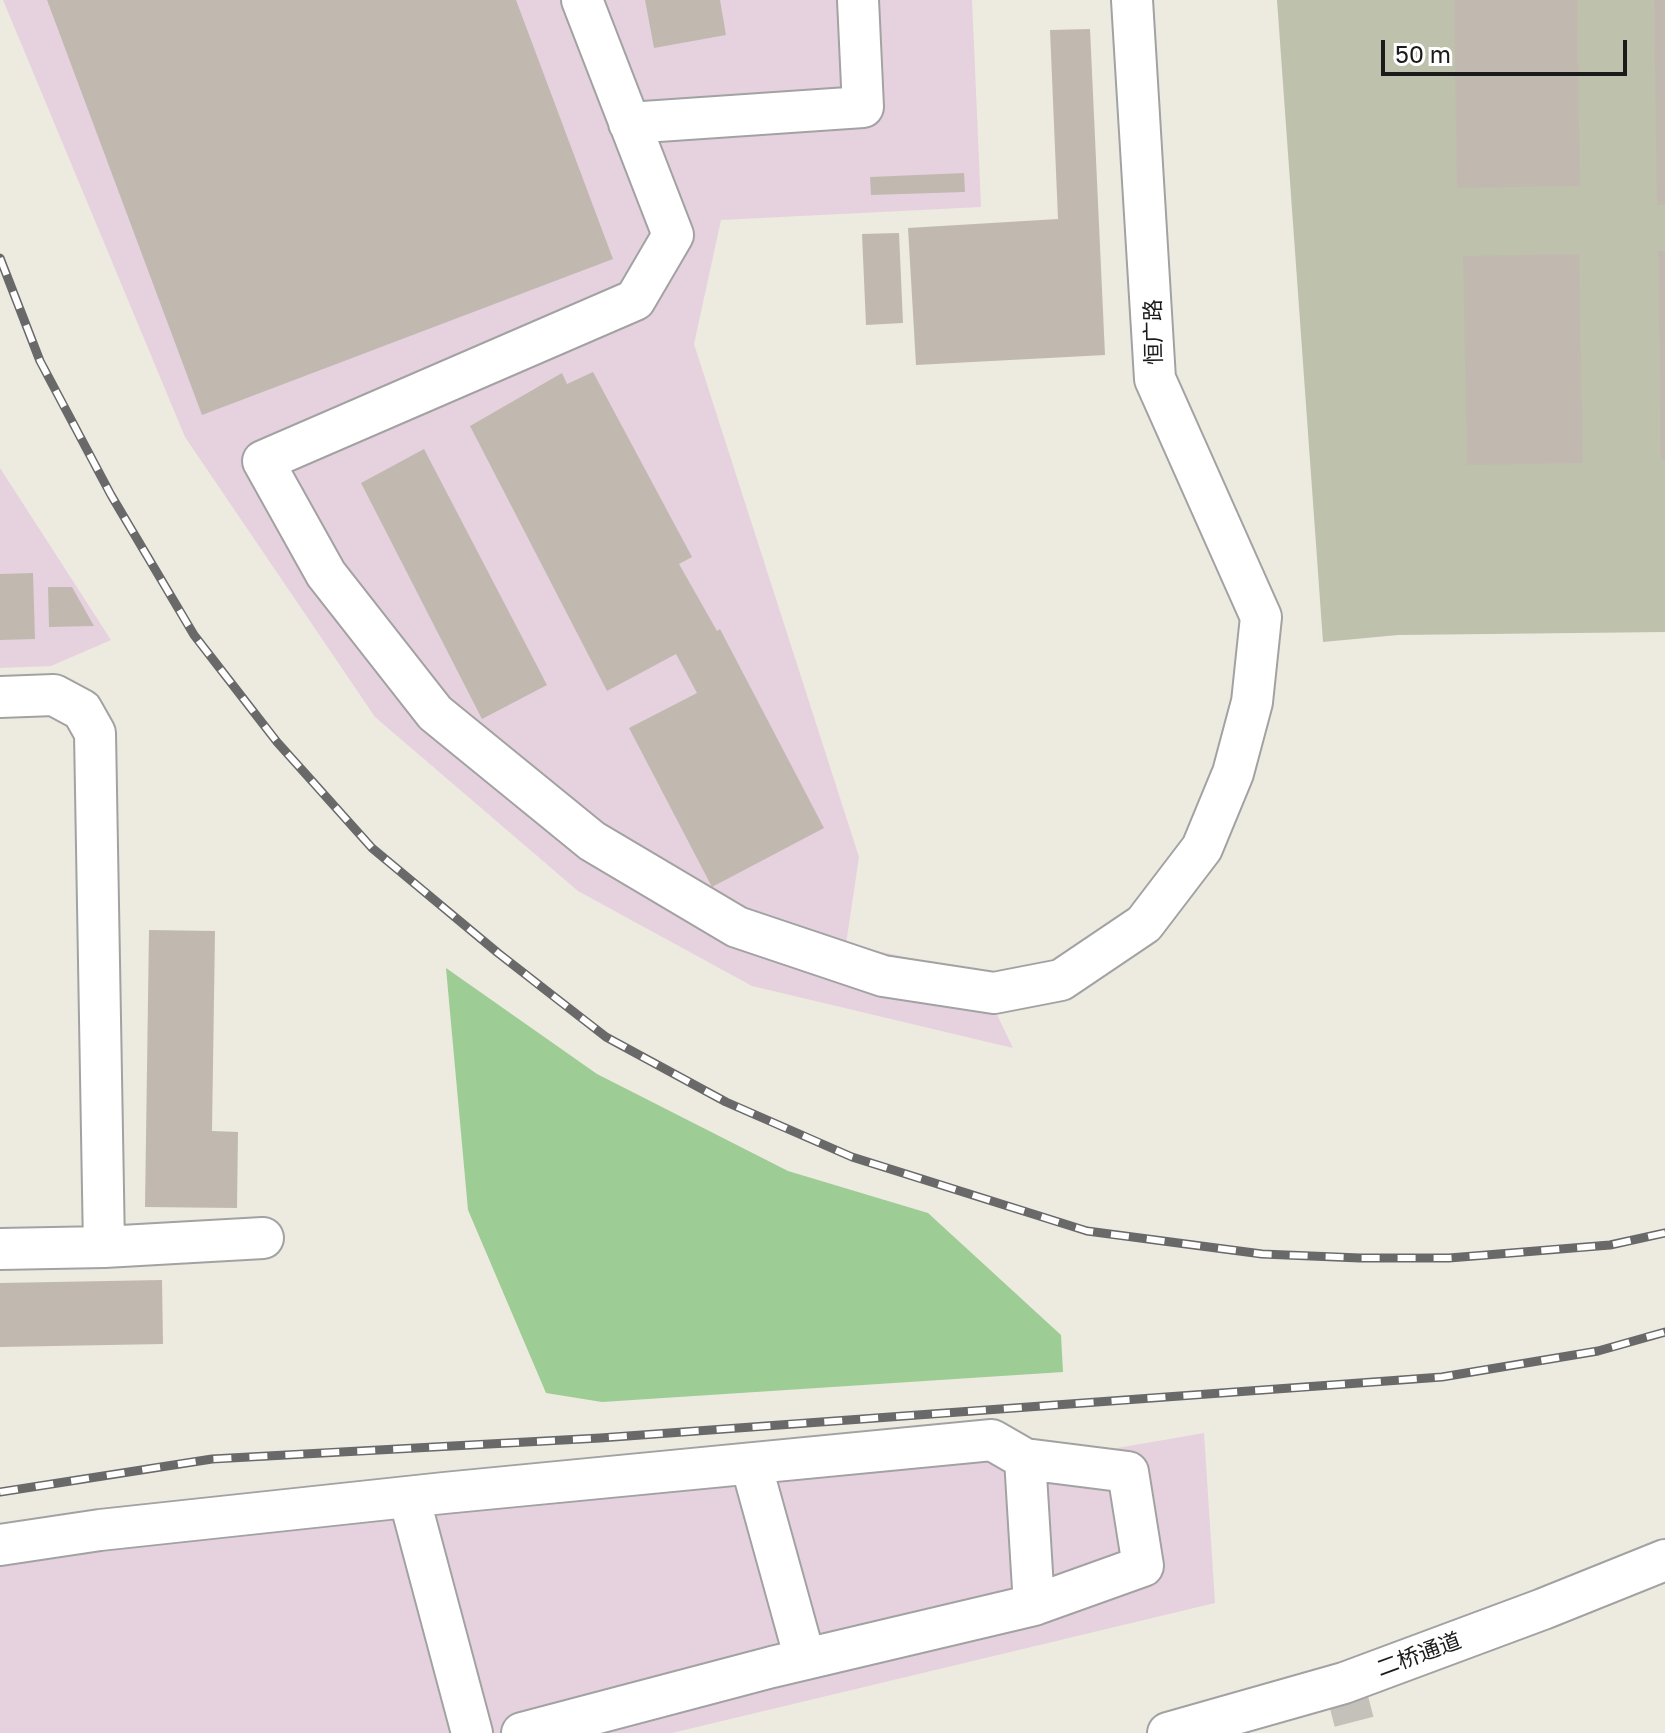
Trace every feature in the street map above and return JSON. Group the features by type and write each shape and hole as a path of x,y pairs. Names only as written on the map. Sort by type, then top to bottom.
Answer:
{"street":[{"path":"582,0 673,235 635,300 263,461 326,574 435,713 592,841 737,927 883,976 994,993 1061,980 1144,924 1202,848 1233,773 1252,702 1261,617 1155,379"},
{"path":"629,123 863,107 858,0"},
{"name":"恒广路","path":"1132,0 1155,379"},
{"name":"恒广路","path":"1148,0 1155,379"},
{"path":"0,697 54,695 82,710 95,733 104,1247"},
{"path":"0,1249 263,1238"},
{"path":"0,1545 100,1530 409,1497 992,1440 1025,1459 1128,1472 1143,1566 1034,1605 805,1659 522,1733"},
{"path":"1025,1459 1034,1605"},
{"path":"751,1464 805,1659"},
{"path":"409,1497 472,1733"},
{"name":"二桥通道","path":"1168,1733 1344,1683 1665,1560"}],"shaded area":[{"path":"3,0 972,0 981,207 721,220 694,344 859,857 846,944 977,973 1013,1048 752,986 578,891 375,717 185,437"},
{"path":"1277,0 1665,0 1665,632 1398,635 1323,642"},
{"path":"0,468 111,640 51,666 0,668"},
{"path":"1204,1433 1215,1603 672,1733 0,1733 0,1529 217,1496 754,1447 1031,1448 1094,1452"}],"green space":[{"path":"446,968 597,1074 788,1171 928,1213 1061,1335 1063,1372 602,1402 546,1393 468,1210"}],"building":[{"path":"47,0 516,0 613,259 202,415"},
{"path":"645,0 720,0 726,35 654,48"},
{"path":"1454,0 1577,0 1580,186 1457,188"},
{"path":"1654,0 1665,0 1665,205 1657,205"},
{"path":"1090,29 1105,355 916,365 908,228 1058,219 1050,30"},
{"path":"964,173 965,192 871,195 870,177"},
{"path":"899,233 903,323 866,325 862,234"},
{"path":"1658,251 1665,251 1665,460 1661,460"},
{"path":"1579,254 1583,463 1467,465 1463,256"},
{"path":"593,372 692,557 679,564 717,631 720,629 824,828 712,887 629,728 697,693 676,654 607,691 470,426 562,373 567,384"},
{"path":"424,449 547,685 482,719 361,483"},
{"path":"33,573 35,639 0,640 0,574"},
{"path":"48,587 72,587 94,626 49,627"},
{"path":"149,930 215,931 212,1131 238,1132 237,1208 145,1207"},
{"path":"162,1280 163,1344 0,1347 0,1283"}],"tunnel":[{"path":"1344,1683 1357,1733"}],"railway":[{"path":"0,258 40,361 111,495 194,635 277,742 372,848 498,953 606,1037 726,1102 852,1157 1087,1231 1262,1254 1360,1258 1449,1258 1610,1245 1665,1233"},
{"path":"0,1492 212,1459 600,1438 1442,1377 1598,1351 1665,1332"}]}
